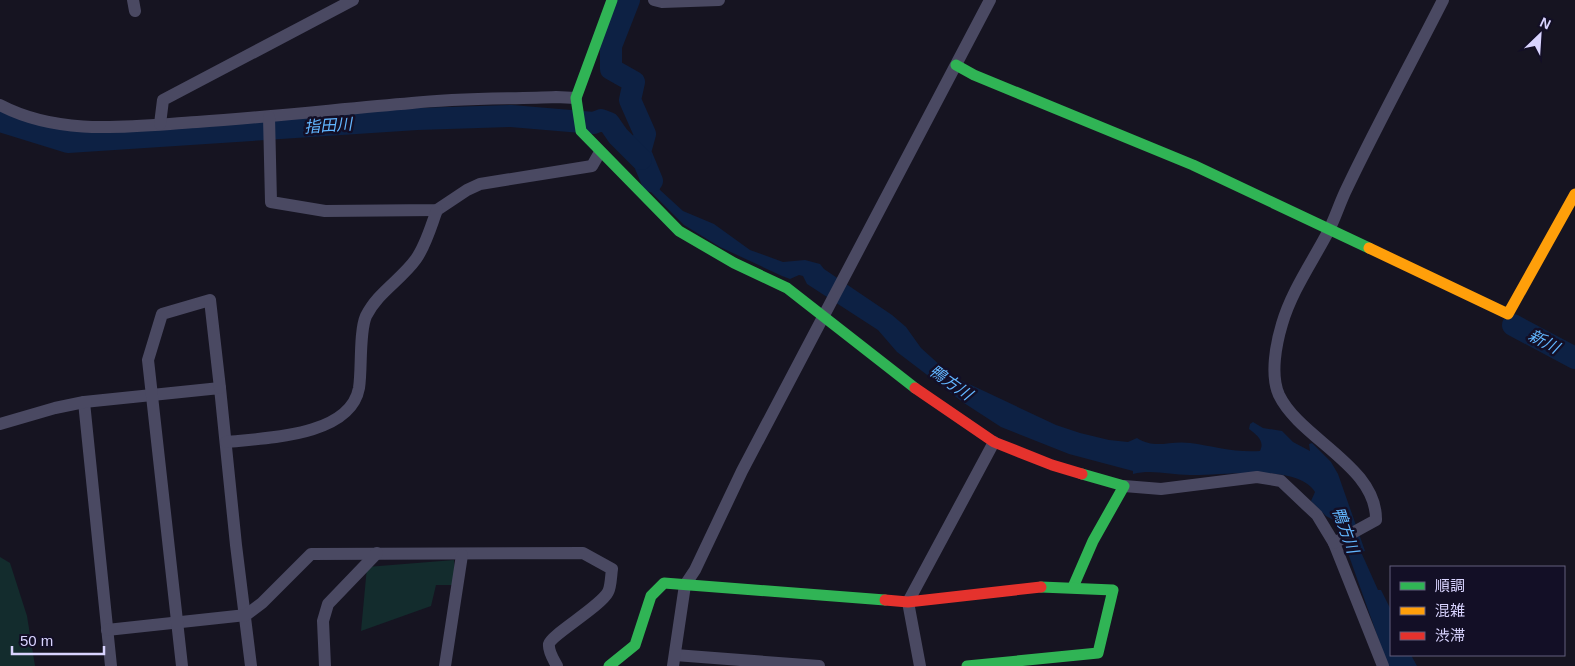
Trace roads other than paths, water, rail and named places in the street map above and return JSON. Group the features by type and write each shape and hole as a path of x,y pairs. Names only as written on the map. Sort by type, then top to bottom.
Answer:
{"street":[{"path":"160,124 163,100 353,0"},
{"path":"612,0 577,102 581,131 679,231 718,254 787,288 823,318 882,360 936,404 994,442 1052,465 1124,486 1161,489 1257,477 1281,481 1317,515 1334,543 1383,666"},
{"path":"658,1 719,0"},
{"path":"819,666 674,660 685,585 695,570 742,471 990,0"},
{"path":"1334,543 1376,520 1376,510 1368,490 1349,466 1289,410 1279,394 1275,378 1282,324 1294,293 1330,228 1346,190 1443,0"},
{"path":"956,65 974,75 1193,165 1330,228 1508,314 1575,194"},
{"path":"0,105 22,116 54,124 91,128 269,117 415,102 556,97 577,102"},
{"path":"269,117 271,202 325,211 437,210"},
{"path":"226,442 299,433 332,423 350,408 358,391 365,319 376,300 416,258 437,210 467,190 480,184 592,166 600,152"},
{"path":"182,666 150,395 148,360 162,314 210,300 251,666"},
{"path":"0,424 55,408 84,402 220,388"},
{"path":"84,402 110,666"},
{"path":"920,666 908,602 994,442"},
{"path":"1073,587 1093,541 1124,486"},
{"path":"325,666 323,621 328,604 377,553"},
{"path":"107,630 246,616 262,603 311,554 462,555 583,553 612,569 608,592 566,630 553,636 549,645 551,655 557,666"},
{"path":"445,666 462,555"},
{"path":"610,666 635,646 651,596 664,583 908,602 1030,587 1073,587 1113,590 1098,653 966,666"}],"water":[{"path":"644,152 647,164 655,174 660,190 683,211 714,224 750,250 783,262 805,260 820,264 824,269 892,315 906,327 921,348 952,376 1056,425 1109,440 1128,442 1137,438 1144,442 1157,444 1182,442 1233,450 1260,451 1261,441 1249,429 1250,424 1253,422 1263,428 1282,431 1293,442 1310,451 1309,444 1312,443 1331,462 1338,474 1365,551 1361,552 1378,590 1381,590 1390,608 1390,656 1412,656 1417,666 1388,666 1337,522 1326,516 1311,501 1315,492 1306,483 1292,477 1257,473 1190,475 1147,472 1133,474 1133,471 1069,454 1001,427 964,403 897,352 878,330 807,284 803,276 799,275 790,279 782,276 720,247 684,225 651,192 635,157"}],"waterway":[{"name":"鴨方川","path":"629,0 611,46 611,69 634,82 630,100 645,134 640,152 652,181"},
{"name":"指田川","path":"0,121 68,142 417,119 511,116 594,123 601,120 609,123 618,136 641,159"},
{"name":"新川","path":"1513,325 1575,358"}]}
